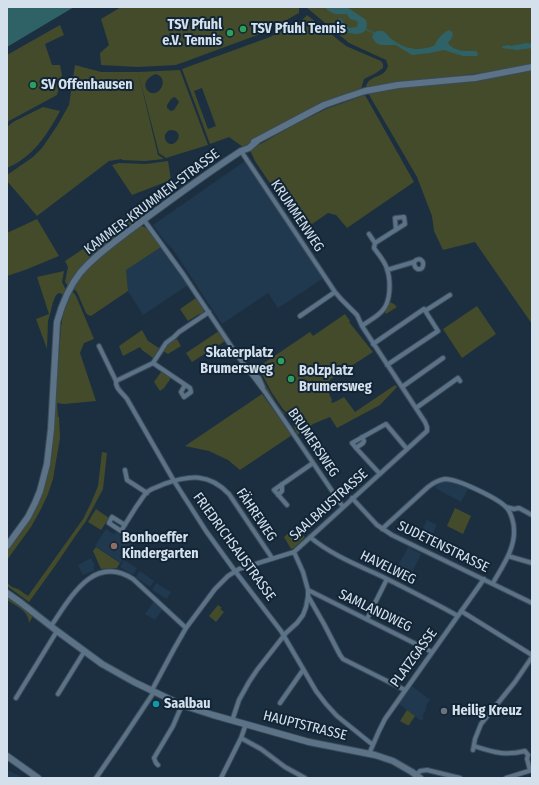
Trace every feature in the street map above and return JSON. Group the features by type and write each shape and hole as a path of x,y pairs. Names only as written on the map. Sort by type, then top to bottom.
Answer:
{"street":[{"name":"KAMMER-KRUMMEN-STRASSE","path":"7,546 28,517 40,492 49,452 60,310 77,277 88,264 192,184 241,151 247,145 324,105 365,91 398,85 475,78 532,67"},
{"name":"KRUMMENWEG","path":"241,151 335,292 347,305 354,317 362,326 425,422 427,431"},
{"name":"BRUMERSWEG","path":"144,220 169,253 237,355 250,371 259,378 265,392 343,507"},
{"path":"375,243 396,230"},
{"path":"362,326 381,312 388,301 389,286 387,270 385,264 374,248 375,243 369,234"},
{"path":"387,270 414,262"},
{"path":"300,316 335,292"},
{"path":"425,312 450,295"},
{"path":"373,344 424,309 438,331 387,365"},
{"path":"116,380 153,363 168,341 209,312"},
{"name":"FRIEDRICHSAUSTRASSE","path":"99,346 116,380 116,384 121,394 127,399 174,481 206,531 284,635 313,687 337,716 372,745"},
{"path":"402,387 443,358"},
{"path":"153,363 185,385"},
{"path":"416,408 458,378 460,381"},
{"path":"380,474 352,443 390,422"},
{"path":"386,424 407,449"},
{"name":"SAALBAUSTRASSE","path":"96,778 153,691 186,628 215,589 235,571 294,552 427,431"},
{"path":"287,505 274,490 313,463"},
{"path":"125,470 127,480 147,493 142,498 125,525"},
{"name":"FÄHREWEG","path":"147,493 152,489 189,477 205,478 218,484 230,494 272,558"},
{"path":"382,529 431,485 437,481 445,479 460,482 492,498 506,507 514,509 519,508 532,516"},
{"name":"SUDETENSTRASSE","path":"352,498 382,529 392,535 532,603"},
{"path":"493,583 508,556 514,541 514,529 511,516 506,507"},
{"path":"511,516 514,509"},
{"name":"HAVELWEG","path":"310,537 335,553 458,616"},
{"path":"232,720 239,700 248,682 284,635 294,627 300,619 306,606 308,590 303,572 294,552"},
{"path":"508,556 532,563"},
{"path":"51,626 72,596 84,582 100,572 109,572 125,574 133,579 186,628"},
{"path":"367,619 387,579"},
{"name":"PLATZGASSE","path":"369,754 383,722 484,579"},
{"name":"SAMLANDWEG","path":"308,590 432,652"},
{"name":"HAUPTSTRASSE","path":"7,593 84,652 108,668 182,705 204,713 309,742 369,754 392,761 418,776"},
{"path":"308,596 343,659 405,690"},
{"path":"462,611 532,656 515,682 481,724 473,748 499,754 513,754 525,751 530,754 528,759 531,770 506,778"},
{"path":"16,698 57,631"},
{"path":"58,694 84,652"},
{"path":"280,703 304,670"},
{"path":"158,765 154,758 173,726 182,705"},
{"path":"221,778 241,738 246,724"},
{"path":"241,738 260,749 285,767 305,778"},
{"path":"7,756 38,778"},
{"path":"418,776 420,771 427,770 460,778"},
{"path":"295,778 297,773"},
{"path":"523,773 526,778"}],"shaded area":[{"path":"7,7 74,7 7,47"},
{"path":"121,7 299,7 299,13 263,33 176,65 137,67 101,65 100,53 109,45 101,19"},
{"path":"306,7 532,7 532,64 489,72 367,88 366,86 368,82 386,70 388,66 386,60 349,43"},
{"path":"325,7 344,7 350,9 366,20 367,26 365,30 362,33 357,34 346,32 337,25 336,20 340,18 349,28 357,27 357,21 350,19 347,14 334,14"},
{"path":"307,15 346,46 381,61 383,68 364,79 361,89 324,103 288,121 243,147 229,137 210,144 182,69 270,37 301,21","holes":["202,88 216,126 208,129 194,91"]},
{"name":"SV Offenhausen","path":"60,25 64,35 45,44 52,65 60,65 62,75 57,95 7,122 7,55"},
{"path":"449,30 453,33 452,38 448,43 451,46 460,50 476,51 478,54 477,56 463,56 444,50 412,55 396,45 381,45 376,43 372,37 377,31 383,31 390,38 401,45 422,49 434,46 440,37"},
{"path":"526,43 532,44 532,48 517,50 502,48 503,46"},
{"path":"75,65 101,72 138,72 158,155 164,159 145,161 122,159 109,161 37,216 7,181 7,175 33,157 42,148 57,126 69,105"},
{"path":"180,70 208,145 166,158 159,153 138,72","holes":["156,74 160,77 163,84 159,91 152,93 148,91 145,86 149,78","174,97 179,102 174,110 171,111 167,108 167,105","169,131 175,131 179,136 178,140 173,144 169,144 165,139 165,134"]},
{"path":"532,70 532,324 475,242 443,250 434,231 432,216 417,177 368,93 397,88 503,76"},
{"path":"365,95 414,182 347,228 336,215 328,213 302,231 255,161 250,150 290,127 326,109"},
{"path":"43,107 60,111 44,137 32,151 24,158 7,168 7,127 13,122"},
{"path":"168,161 171,180 132,195 112,165 119,163 146,164"},
{"path":"245,161 324,278 278,308 268,293 222,324 172,248 166,243 153,225"},
{"path":"140,211 143,216 90,257 68,286 65,282 68,267 65,261"},
{"path":"37,219 59,256 7,276 7,233"},
{"path":"142,226 150,232 161,247 126,270 128,291 91,316 88,315 77,292 73,288 85,270 95,260"},
{"path":"161,247 188,285 143,315 128,291 125,270"},
{"path":"64,271 62,282 66,290 64,295 59,293 56,295 53,302 48,321 47,349 36,319 49,314 37,277"},
{"path":"72,292 76,296 94,339 84,343 80,353 96,401 64,404 57,403 60,438 53,479 48,494 31,527 7,560 7,551 27,523 47,477 52,456 61,327 63,314"},
{"path":"196,298 204,312 188,321 180,309"},
{"path":"390,302 397,307 386,314 384,311"},
{"path":"477,306 496,334 462,358 443,329"},
{"path":"345,314 350,321 349,322 373,352 331,379 327,384 327,389 332,400 331,402 333,403 344,397 355,412 395,385 397,387 380,405 337,428 330,417 313,424 297,435 291,417 283,409 272,393 263,376 255,369 310,332 313,336"},
{"path":"142,330 148,341 159,348 153,358 140,347 123,356 119,346"},
{"path":"219,331 225,341 192,362 186,353"},
{"path":"174,339 177,339 181,346 168,354 163,351 166,344"},
{"path":"254,371 262,379 285,414 283,415 274,403 260,378"},
{"path":"161,372 171,378 160,391 154,382"},
{"path":"262,394 292,435 240,470 228,460 209,451 185,446"},
{"path":"102,452 107,453 103,489 86,521 29,602 7,586 7,583 28,596 83,519 98,486"},
{"path":"443,482 452,482 468,489 461,502 435,488 438,484"},
{"path":"455,508 471,516 463,534 447,526"},
{"path":"96,509 109,518 101,530 88,522"},
{"path":"427,520 437,525 427,545 417,540"},
{"path":"295,527 305,537 291,549 284,537"},
{"name":"Bonhoeffer Kindergarten","path":"106,529 114,534 116,532 134,544 121,563 95,546"},
{"path":"96,547 120,563 117,568 101,569 93,551"},
{"path":"408,547 421,554 412,573 398,566"},
{"path":"91,558 95,566 93,567 95,570 83,575 78,565"},
{"path":"124,560 137,568 133,575 120,567"},
{"path":"140,571 154,581 150,587 136,577"},
{"path":"156,583 171,592 167,599 152,590"},
{"path":"7,597 33,616 29,623 27,615 7,600"},
{"path":"154,601 163,609 155,620 145,614"},
{"path":"218,605 224,612 216,622 209,616"},
{"path":"412,686 430,700 426,705 426,710 422,716 424,718 421,721 398,703"},
{"path":"407,710 415,716 409,725 400,721"},
{"path":"7,770 20,776 19,778 7,778"}],"waterway":[{"path":"365,29 374,33"}],"place":[{"name":"TSV Pfuhl Tennis","path":"243,29"},
{"name":"TSV Pfuhl e.V. Tennis","path":"230,33"},
{"name":"SV Offenhausen","path":"33,85"},
{"name":"Skaterplatz Brumersweg","path":"281,361"},
{"name":"Bolzplatz Brumersweg","path":"291,379"},
{"name":"Bonhoeffer Kindergarten","path":"114,546"},
{"name":"Saalbau","path":"156,704"},
{"name":"Heilig Kreuz","path":"444,711"}]}
